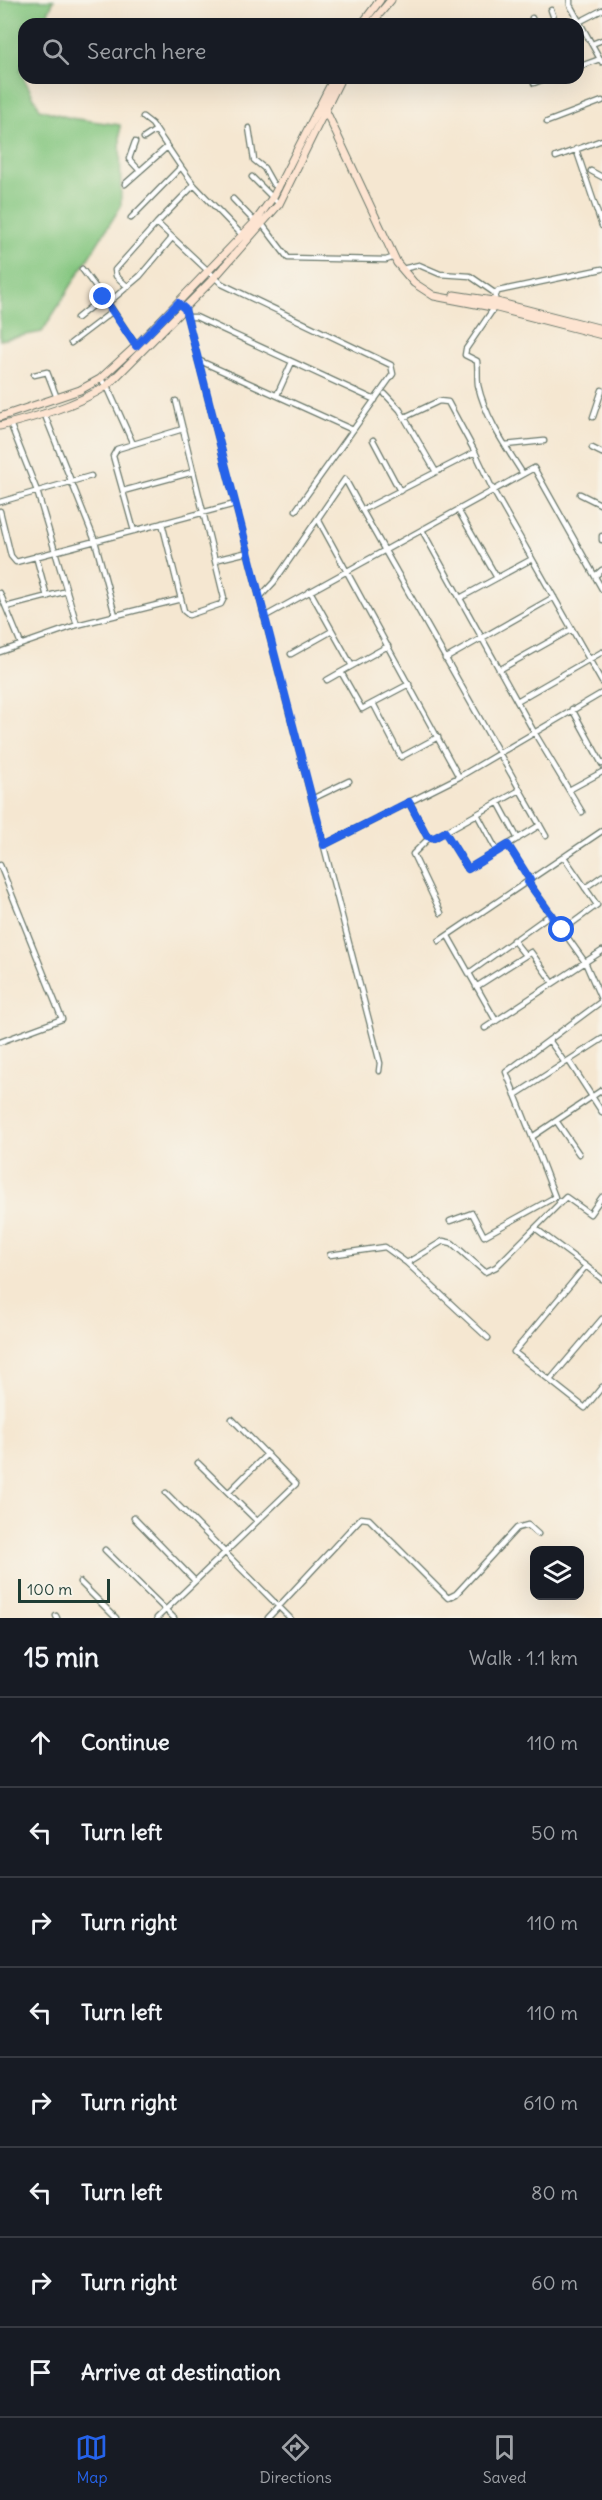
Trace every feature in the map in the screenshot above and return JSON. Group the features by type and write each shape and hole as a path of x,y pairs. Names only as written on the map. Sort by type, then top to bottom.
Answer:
{"main road":[{"path":"366,18 380,0"},
{"path":"376,18 391,0"},
{"path":"0,417 57,399 100,379 136,346 242,235 259,223 331,84"},
{"path":"0,426 86,398 107,386 186,313 259,223 279,204 338,84"},
{"path":"322,102 395,258 414,283 437,293 494,301 602,329"},
{"path":"494,301 602,335"}],"street":[{"path":"570,0 578,18"},
{"path":"551,10 554,18"},
{"path":"584,19 602,10"},
{"path":"584,30 601,61 584,65"},
{"path":"592,44 602,40"},
{"path":"547,122 602,101"},
{"path":"143,117 156,130 194,185 242,235"},
{"path":"249,128 254,160 264,168 273,184 279,188"},
{"path":"144,138 156,130"},
{"path":"556,157 602,140"},
{"path":"135,142 129,159 140,171"},
{"path":"125,184 167,147"},
{"path":"576,149 602,226"},
{"path":"131,218 181,167"},
{"path":"591,171 602,177"},
{"path":"252,177 279,204"},
{"path":"128,287 116,276 115,270 194,185"},
{"path":"233,199 259,223 288,258 386,260 395,258"},
{"path":"157,224 222,284 391,365 393,374 296,510"},
{"path":"108,303 128,287 172,238"},
{"path":"402,269 418,265 440,273 470,276 494,301"},
{"path":"82,269 136,346"},
{"path":"523,474 505,445 480,390 477,361 466,357 465,352 494,301 503,290 602,269"},
{"path":"76,318 103,297"},
{"path":"178,303 186,313 380,1063 379,1071"},
{"path":"70,343 113,311"},
{"path":"186,313 375,400"},
{"path":"198,360 353,430"},
{"path":"277,395 292,362"},
{"path":"34,375 47,372 57,399"},
{"path":"100,379 107,386 133,444"},
{"path":"593,417 602,390"},
{"path":"385,394 405,417 436,472"},
{"path":"162,524 184,611 189,615 224,601 177,401"},
{"path":"405,417 439,401 448,402 493,490 602,682"},
{"path":"44,413 95,542 115,615"},
{"path":"10,423 37,491 77,625"},
{"path":"134,531 113,456 114,452 183,429"},
{"path":"373,440 400,491"},
{"path":"505,445 544,441"},
{"path":"592,448 602,453"},
{"path":"362,510 475,452"},
{"path":"264,617 534,468 602,589"},
{"path":"123,491 194,472"},
{"path":"0,502 91,476"},
{"path":"260,597 274,582 345,478 383,551 546,836"},
{"path":"580,494 602,506"},
{"path":"0,511 13,559 16,562 235,504"},
{"path":"458,510 497,578"},
{"path":"318,519 459,777"},
{"path":"422,530 534,732 582,812"},
{"path":"215,560 248,552"},
{"path":"36,556 47,597"},
{"path":"460,598 532,559"},
{"path":"595,576 602,570"},
{"path":"6,608 66,591"},
{"path":"310,591 352,666"},
{"path":"0,593 21,645"},
{"path":"445,659 554,597"},
{"path":"0,652 77,625 181,599"},
{"path":"500,670 572,629"},
{"path":"291,654 333,631"},
{"path":"327,680 388,646"},
{"path":"517,701 602,652"},
{"path":"341,672 362,709 409,684"},
{"path":"324,845 459,777 602,693"},
{"path":"373,703 402,757 438,737"},
{"path":"572,709 602,764"},
{"path":"569,790 602,772"},
{"path":"312,800 349,781"},
{"path":"441,913 412,854 429,838 445,832 520,790"},
{"path":"409,802 429,838"},
{"path":"498,802 518,838"},
{"path":"477,814 497,851"},
{"path":"445,832 468,869 540,825"},
{"path":"439,941 602,831"},
{"path":"508,845 529,881 585,962 602,1001 506,1072 555,1197 561,1202"},
{"path":"562,930 600,904 585,888 564,857"},
{"path":"0,865 62,1019 0,1042"},
{"path":"585,888 602,876"},
{"path":"469,972 551,914"},
{"path":"448,936 496,1021"},
{"path":"513,940 525,955"},
{"path":"485,1028 602,951"},
{"path":"476,987 531,952 553,983"},
{"path":"515,1095 602,1039"},
{"path":"549,1040 602,1112"},
{"path":"532,1137 602,1090"},
{"path":"557,1122 579,1154"},
{"path":"450,1221 472,1213 484,1236 555,1197"},
{"path":"407,1263 444,1241 452,1243 485,1272 491,1271 566,1197 590,1214 602,1197"},
{"path":"535,1228 602,1279"},
{"path":"330,1255 385,1247 407,1263 488,1338"},
{"path":"586,1266 514,1352 585,1408 602,1387"},
{"path":"550,1380 602,1319"},
{"path":"158,1618 296,1484 232,1419"},
{"path":"229,1492 267,1454"},
{"path":"198,1463 257,1521"},
{"path":"166,1492 290,1618"},
{"path":"134,1518 195,1581"},
{"path":"268,1618 361,1518 369,1519 448,1598 456,1594 517,1527 528,1525 538,1534"},
{"path":"105,1550 174,1618"},
{"path":"80,1582 116,1618"}],"green space":[{"path":"0,0 54,0 46,18 18,18 18,84 27,84 40,109 70,118 120,125 121,206 42,332 0,340"}],"route":[{"path":"103,297 136,346 178,303 185,309 324,845 409,802 427,836 434,838 445,832 468,869 508,845 530,880 528,882 562,930"}]}
